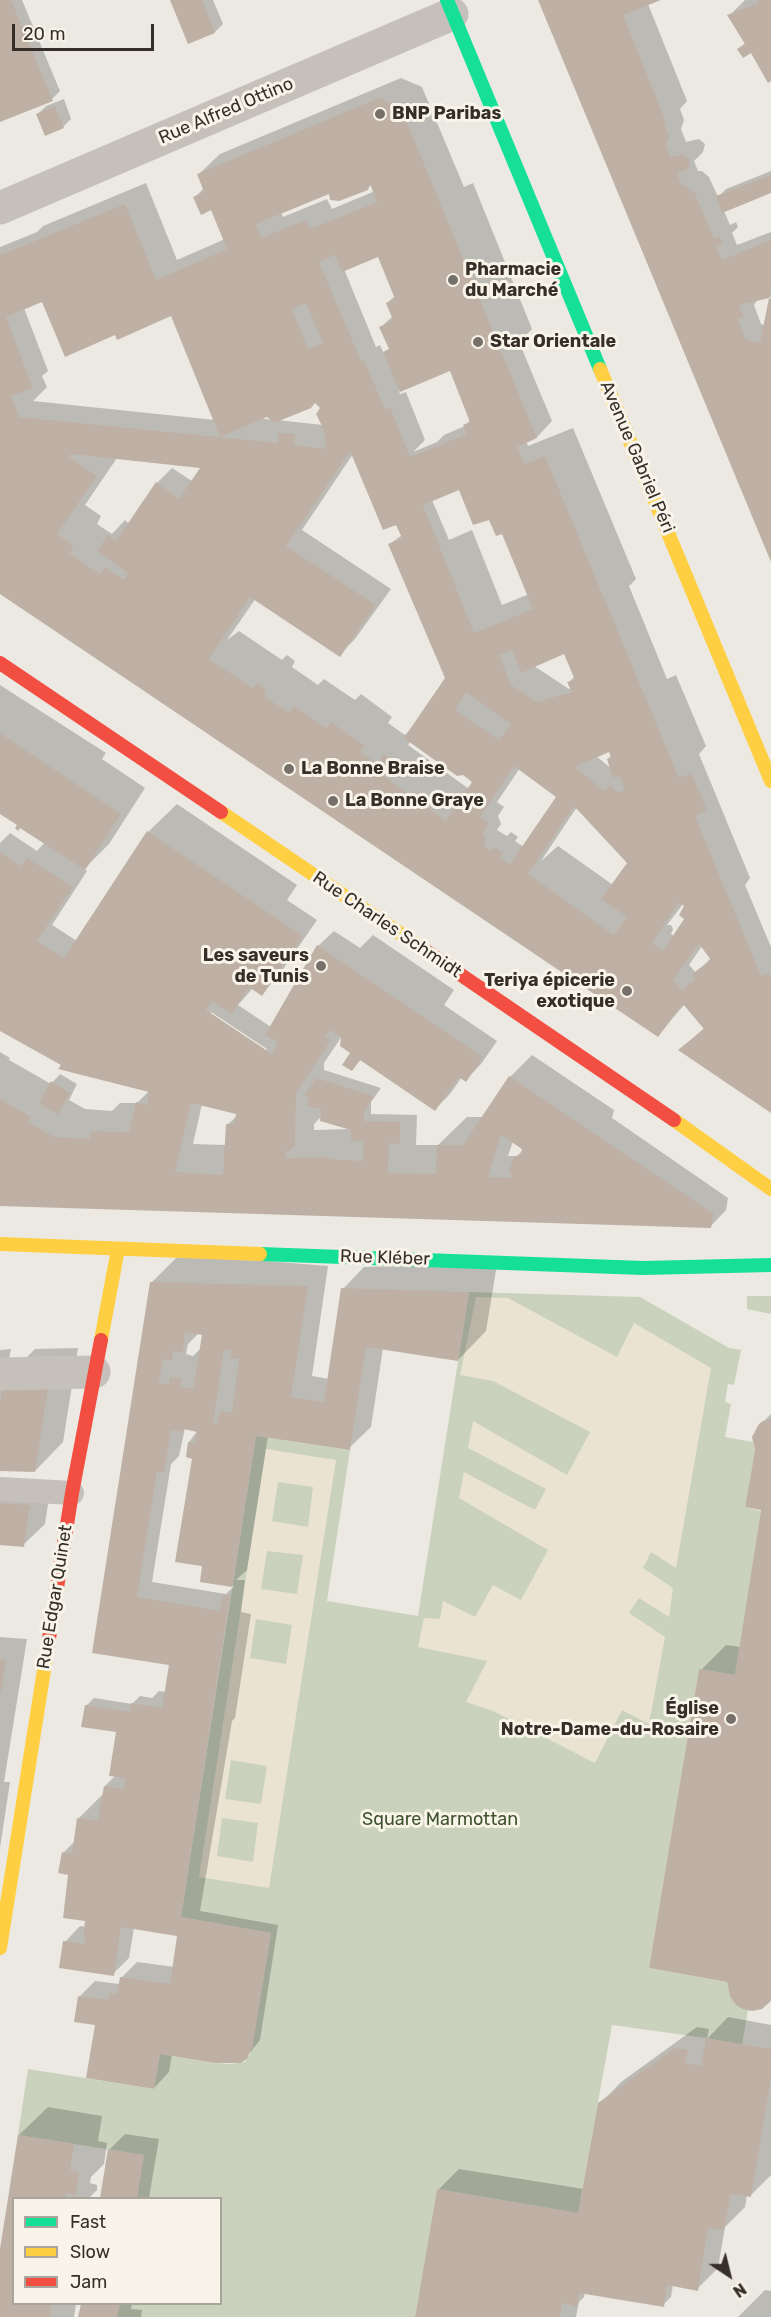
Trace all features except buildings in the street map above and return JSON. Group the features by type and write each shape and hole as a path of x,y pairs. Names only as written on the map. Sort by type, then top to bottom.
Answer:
{"street":[{"name":"Rue Alfred Ottino","path":"0,207 450,7"},
{"name":"Avenue Gabriel Péri","path":"450,7 771,781"},
{"name":"Rue Charles Schmidt","path":"0,663 632,1090 771,1189"},
{"name":"Rue Kléber","path":"0,1244 643,1268 771,1265"},
{"name":"Rue Edgar Quinet","path":"0,1947 72,1493 118,1249"},
{"path":"0,1374 94,1372"}],"lane":[{"path":"0,1489 72,1493"}],"green space":[{"name":"Square Marmottan","path":"469,1292 640,1297 729,1348 741,1350 734,1385 728,1384 725,1402 731,1404 725,1437 753,1442 755,1450 745,1507 761,1511 735,1675 699,1669 649,1968 727,1982 730,1997 736,2005 748,2010 742,2045 612,2025 578,2213 437,2189 415,2317 117,2317 120,2305 222,2305 222,2197 137,2197 143,2155 18,2135 28,2069 154,2089 160,2054 231,2064 245,2062 250,2054 271,1933 181,1917 256,1436 350,1450 327,1601 418,1616"},
{"path":"747,1296 771,1296 771,1314 747,1309"}],"shaded area":[{"path":"476,1297 508,1298 617,1357 634,1323 711,1368 676,1568 651,1552 643,1568 673,1588 669,1617 639,1598 629,1613 665,1637 649,1724 622,1710 595,1763 493,1711 466,1702 487,1661 418,1647 424,1618 440,1619 443,1601 475,1617 493,1585 521,1600 548,1550 459,1498 464,1472 535,1510 546,1489 468,1448 473,1421 567,1475 590,1432 493,1381 460,1375"},
{"path":"266,1449 336,1460 269,1888 199,1877","holes":["278,1482 313,1487 308,1527 272,1521","267,1551 303,1555 297,1594 261,1589","256,1619 292,1625 286,1664 250,1658","231,1760 267,1766 261,1804 225,1799","222,1818 258,1823 253,1862 217,1856"]}],"traffic: fast":[{"path":"447,0 600,369"},
{"path":"260,1254 643,1268 771,1265"}],"traffic: slow":[{"path":"600,369 771,781"},
{"path":"221,812 420,947"},
{"path":"674,1120 771,1189"},
{"path":"0,1244 260,1254"},
{"path":"101,1340 118,1249"},
{"path":"0,1948 48,1645"}],"traffic: jam":[{"path":"0,663 221,812"},
{"path":"420,947 674,1120"},
{"path":"48,1645 72,1493 101,1340"}],"place":[{"name":"BNP Paribas","path":"380,114"},
{"name":"Pharmacie du Marché","path":"453,280"},
{"name":"Star Orientale","path":"478,342"},
{"name":"La Bonne Braise","path":"289,769"},
{"name":"La Bonne Graye","path":"333,801"},
{"name":"Les saveurs de Tunis","path":"321,966"},
{"name":"Teriya épicerie exotique","path":"627,991"},
{"name":"Église Notre-Dame-du-Rosaire","path":"731,1719"}]}
